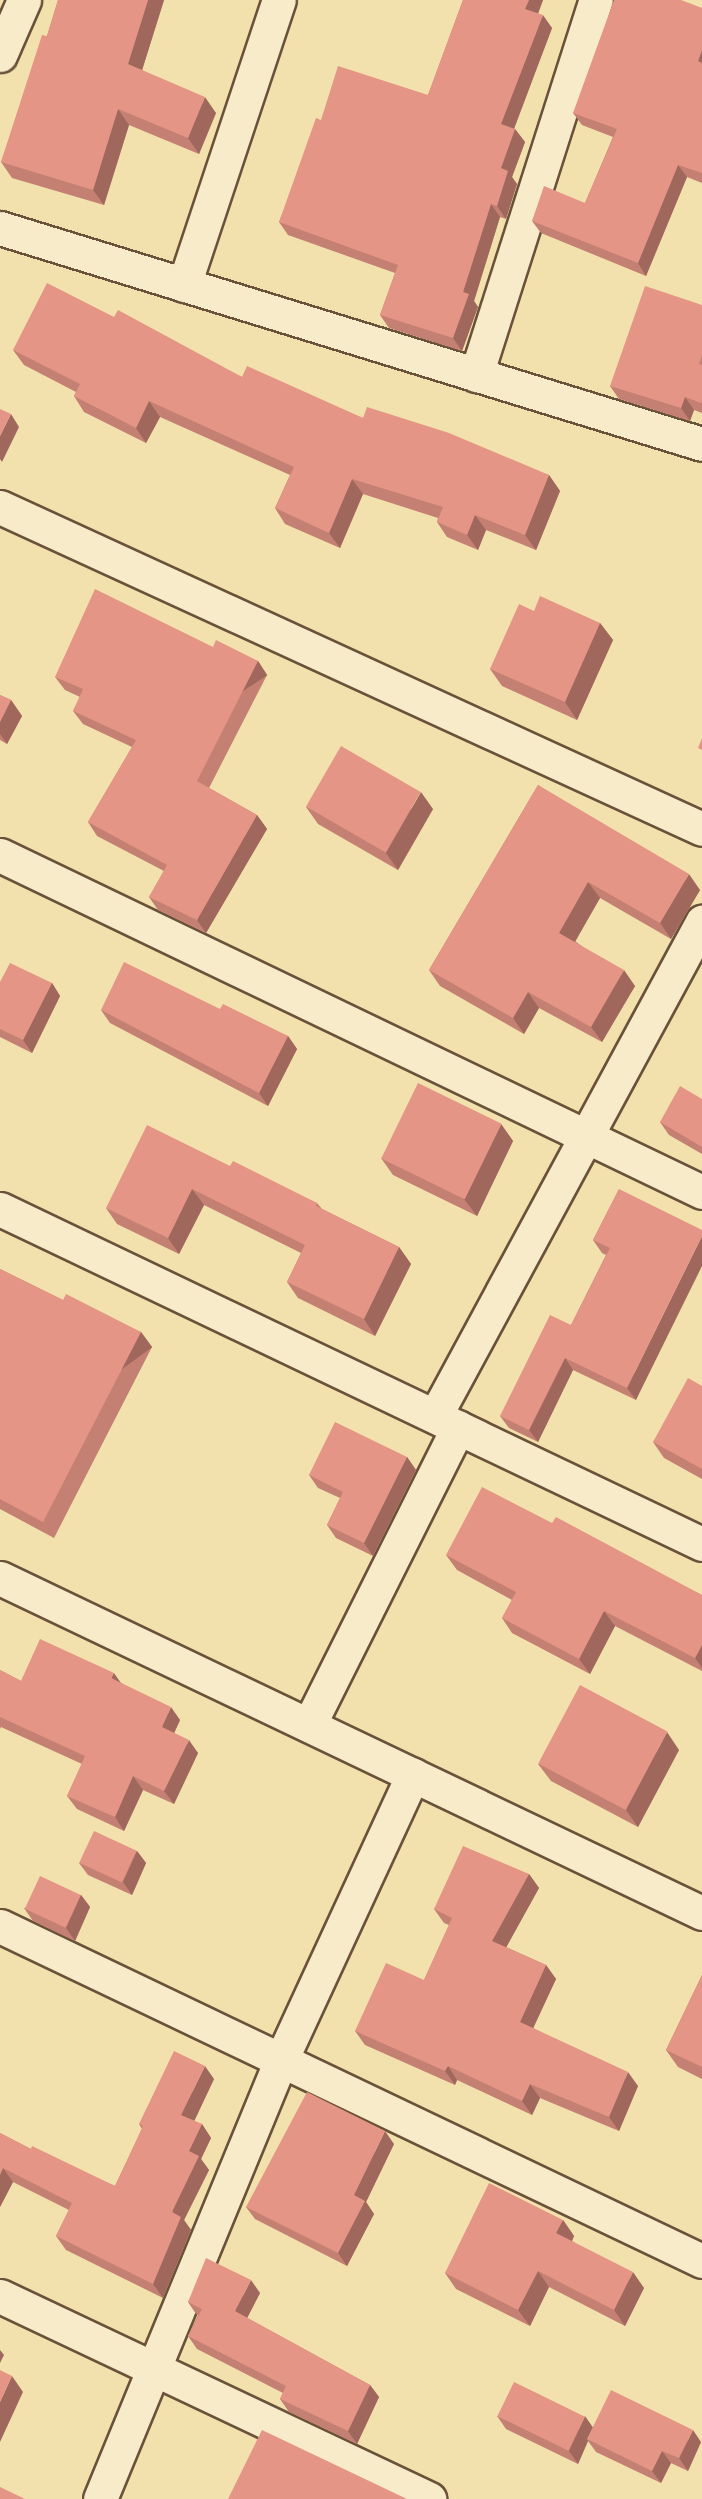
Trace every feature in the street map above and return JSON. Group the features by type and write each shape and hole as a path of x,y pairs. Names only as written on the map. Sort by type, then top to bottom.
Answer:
{"street":[{"path":"0,55 24,0"},
{"path":"184,285 279,0"},
{"path":"476,375 596,0"},
{"path":"0,228 702,444"},
{"path":"0,507 702,829"},
{"path":"0,855 702,1192"},
{"path":"309,1725 447,1422 588,1138 702,922"},
{"path":"0,1209 702,1544"},
{"path":"0,1578 702,1913"},
{"path":"100,2499 282,2058 413,1776"},
{"path":"0,1926 282,2058 702,2261"},
{"path":"0,2296 429,2499"}],"building":[{"path":"58,0 148,0 128,64 205,97 188,138 118,109 93,190 1,162 42,35 47,36"},
{"path":"463,0 529,0 525,9 543,15 501,124 515,129 501,168 508,171 497,206 491,204 463,292 469,294 453,338 380,315 398,265 279,222 316,118 321,120 338,66 428,95"},
{"path":"614,0 681,0 702,8 702,50 698,61 702,63 702,173 678,165 638,263 532,221 544,186 585,203 617,129 573,113"},
{"path":"47,283 114,317 118,310 242,377 247,366 363,418 367,407 449,433 549,475 525,535 475,515 467,535 437,522 443,507 352,479 329,533 275,508 294,467 149,401 136,428 74,396 80,384 13,350"},
{"path":"645,286 702,305 702,355 699,364 702,365 701,403 685,397 681,408 610,386"},
{"path":"0,409 11,414 0,436"},
{"path":"95,589 213,647 216,640 258,661 197,781 257,815 197,920 149,897 167,865 88,822 136,740 73,711 83,689 55,677"},
{"path":"540,596 600,623 565,702 490,669 519,604 534,611"},
{"path":"0,695 11,700 0,722"},
{"path":"702,738 702,750 698,748"},
{"path":"341,746 421,792 386,853 306,807"},
{"path":"538,785 689,874 660,923 588,882 559,933 624,970 591,1027 528,992 513,1018 429,970"},
{"path":"124,962 220,1009 223,1004 288,1036 259,1093 101,1010"},
{"path":"10,963 52,983 23,1040 0,1029 0,982"},
{"path":"418,1083 502,1124 465,1199 381,1158"},
{"path":"680,1086 702,1099 702,1147 660,1122"},
{"path":"147,1125 230,1166 233,1161 399,1247 364,1319 287,1282 305,1245 192,1189 168,1238 106,1208"},
{"path":"619,1189 702,1230 702,1236 627,1388 565,1358 529,1430 500,1416 550,1315 571,1325 610,1248 593,1240"},
{"path":"0,1269 63,1300 66,1294 141,1332 43,1522 0,1499"},
{"path":"688,1378 702,1386 702,1469 653,1442"},
{"path":"335,1422 407,1457 364,1543 327,1525 343,1492 309,1475"},
{"path":"482,1487 552,1523 556,1517 702,1595 702,1645 695,1658 604,1611 579,1659 502,1618 516,1592 446,1555"},
{"path":"40,1639 114,1673 111,1678 171,1707 162,1727 189,1740 164,1791 133,1776 115,1817 67,1796 85,1756 0,1717 0,1670 21,1681"},
{"path":"580,1685 667,1731 626,1810 538,1764"},
{"path":"94,1831 137,1851 122,1883 79,1863"},
{"path":"463,1846 529,1874 492,1941 546,1965 520,2022 628,2072 609,2117 530,2084 522,2101 448,2066 445,2071 355,2031 386,1963 424,1980 452,1918 434,1909"},
{"path":"40,1876 81,1895 66,1928 25,1909"},
{"path":"702,1975 702,2067 666,2050"},
{"path":"174,2051 205,2066 181,2115 202,2124 189,2151 199,2156 172,2212 181,2217 153,2284 56,2236 72,2203 3,2168 0,2175 0,2133 115,2186 143,2126 139,2124"},
{"path":"307,2092 385,2131 354,2195 365,2201 338,2253 246,2207"},
{"path":"489,2183 563,2220 556,2233 633,2272 614,2310 538,2271 518,2310 445,2273"},
{"path":"206,2258 251,2280 235,2311 370,2385 348,2431 280,2399 286,2386 188,2336 202,2309 188,2302"},
{"path":"0,2370 12,2376 0,2402"},
{"path":"514,2382 585,2417 568,2451 497,2416"},
{"path":"611,2390 693,2430 679,2458 662,2451 652,2471 587,2439"},
{"path":"262,2430 407,2499 228,2499"},
{"path":"0,2487 25,2499 0,2499"}]}
